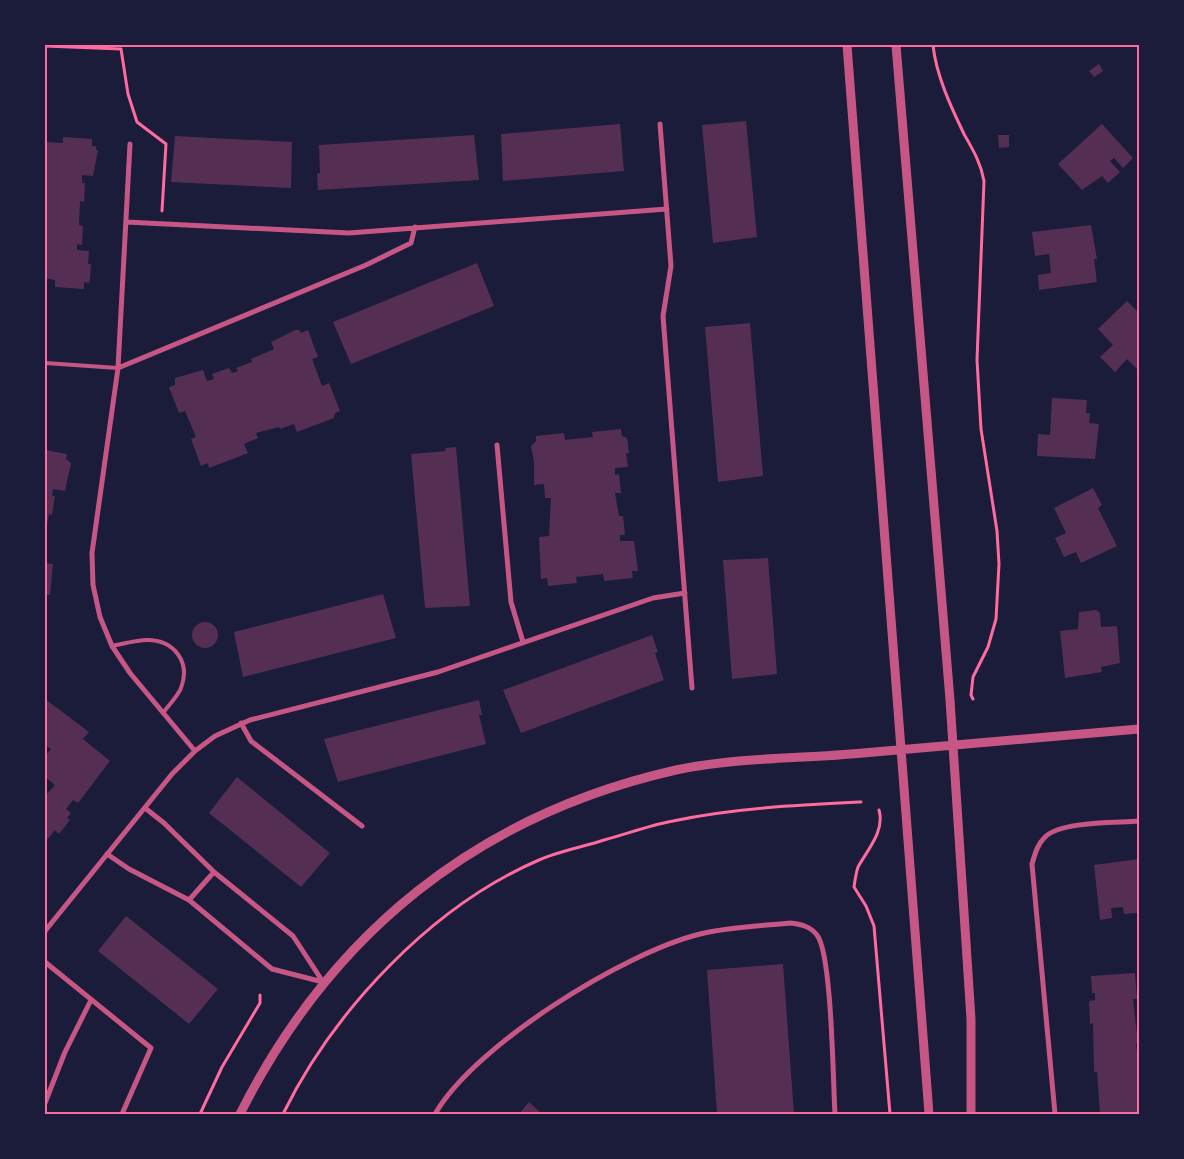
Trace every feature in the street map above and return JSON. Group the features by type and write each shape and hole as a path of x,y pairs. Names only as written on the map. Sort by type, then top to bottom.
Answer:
{"street":[{"path":"847,45 929,1114"},
{"path":"896,45 953,745 970,1019 971,1114"},
{"path":"660,124 671,266 663,316 692,688"},
{"path":"130,144 118,368 92,553 95,593 100,617 112,646 130,673 195,751"},
{"path":"126,222 349,233 667,209"},
{"path":"118,368 366,265 411,243 415,227"},
{"path":"497,445 510,602 523,642"},
{"path":"45,931 172,774 195,751 215,736 241,723 438,672 652,598 686,593"},
{"path":"241,723 251,741 362,826"},
{"path":"240,1114 261,1073 290,1026 324,982 366,936 415,892 450,867 505,833 553,809 614,786 677,770 731,762 902,750 1139,729"},
{"path":"145,808 164,823 214,872 293,936 324,982"},
{"path":"1054,1114 1032,864 1036,849 1046,836 1060,828 1139,821"},
{"path":"107,854 129,869 188,900 272,969 324,982"},
{"path":"188,900 214,872"},
{"path":"435,1114 444,1098 482,1057 536,1018 615,968 657,948 700,934 790,922 804,924 818,936 826,964 835,1114"},
{"path":"45,962 151,1048 122,1114"},
{"path":"45,1103 65,1052 92,1000"}],"lane":[{"path":"45,363 118,368"},
{"path":"112,646 147,640 164,643 176,649 183,666 181,688 163,713"}],"path":[{"path":"933,45 934,56 950,101 964,134 980,162 984,181 977,360 982,428 997,531 999,572 996,619 988,647 973,677 971,696 973,699"},
{"path":"45,46 121,48 128,94 137,122 166,144 161,224"},
{"path":"283,1114 295,1089 329,1038 362,996 405,950 449,913 498,882 539,860 680,820 722,812 861,802"},
{"path":"879,810 882,821 857,869 854,887 866,906 874,926 890,1114"},
{"path":"200,1114 222,1068 260,1003 260,995"}],"building":[{"path":"1099,64 1103,71 1094,77 1089,71"},
{"path":"746,121 757,237 713,243 702,125"},
{"path":"620,124 624,171 503,181 501,134"},
{"path":"1102,124 1133,158 1123,168 1114,158 1110,161 1120,172 1108,183 1102,176 1082,190 1058,164"},
{"path":"474,135 479,180 318,190 317,174 320,173 319,145"},
{"path":"998,135 1009,135 1009,147 999,148"},
{"path":"175,136 292,142 291,188 171,182"},
{"path":"63,137 92,139 92,146 96,146 96,150 98,150 93,176 82,175 82,183 85,183 84,202 80,201 79,225 83,226 82,245 77,244 77,250 89,251 88,264 91,264 89,283 84,282 84,289 55,287 55,280 45,278 45,142 63,143"},
{"path":"1091,225 1097,259 1094,259 1097,282 1039,290 1038,275 1051,273 1049,254 1035,256 1032,232"},
{"path":"477,263 494,306 351,364 333,322"},
{"path":"1127,301 1139,313 1139,371 1127,359 1115,372 1100,357 1113,345 1098,329"},
{"path":"750,323 763,476 718,482 705,327"},
{"path":"295,330 299,330 301,333 308,330 318,357 312,359 322,386 329,383 340,411 335,413 334,418 297,432 294,424 280,429 279,427 256,433 258,438 244,444 248,453 209,468 208,463 201,466 191,439 196,437 185,411 179,413 169,387 175,385 175,378 203,370 207,381 214,379 212,374 229,368 232,373 238,371 236,368 252,362 251,359 274,349 271,342"},
{"path":"1052,398 1087,400 1086,413 1090,413 1089,423 1099,424 1095,459 1037,456 1038,434 1050,435"},
{"path":"621,429 622,436 627,438 629,453 626,453 628,467 615,468 615,475 619,474 621,493 615,493 619,516 623,516 625,535 620,535 620,541 634,541 638,571 632,571 633,578 604,581 603,574 576,577 577,583 548,586 547,578 541,579 539,537 549,536 551,498 545,498 544,484 534,485 534,461 531,446 536,441 536,436 564,433 565,440 593,437 592,432"},
{"path":"456,447 470,606 425,608 411,454 446,451 445,448"},
{"path":"45,450 67,454 66,459 71,463 65,491 53,489 52,496 55,496 52,515 49,514 46,530"},
{"path":"1093,488 1102,505 1098,508 1117,546 1081,563 1076,552 1064,557 1055,538 1066,533 1054,508"},
{"path":"768,558 777,674 732,679 723,560"},
{"path":"45,563 53,564 50,595 45,595"},
{"path":"383,594 396,638 243,677 234,632"},
{"path":"1096,610 1100,613 1101,627 1117,626 1120,663 1101,667 1102,672 1065,678 1060,631 1078,629 1079,612"},
{"path":"205,622 214,626 218,635 214,644 205,648 196,644 192,635 196,626"},
{"path":"652,635 658,652 655,653 664,680 521,733 503,690"},
{"path":"45,699 89,732 83,739 110,761 78,803 73,800 66,809 71,813 67,818 70,820 59,834 55,830 48,839 45,836 45,796 55,785 45,777 45,756 51,749 45,745"},
{"path":"479,700 482,715 479,715 486,744 338,782 324,739"},
{"path":"237,777 330,853 301,887 209,813"},
{"path":"1139,859 1137,913 1124,914 1123,907 1111,908 1112,918 1100,920 1094,865"},
{"path":"126,916 218,989 189,1024 98,951"},
{"path":"783,964 794,1114 717,1114 707,970"},
{"path":"1135,973 1137,999 1133,999 1138,1043 1136,1044 1139,1066 1139,1113 1100,1114 1097,1072 1094,1072 1093,1023 1090,1024 1089,1001 1095,1000 1095,993 1092,993 1091,976"},
{"path":"529,1102 542,1114 519,1114"}]}
